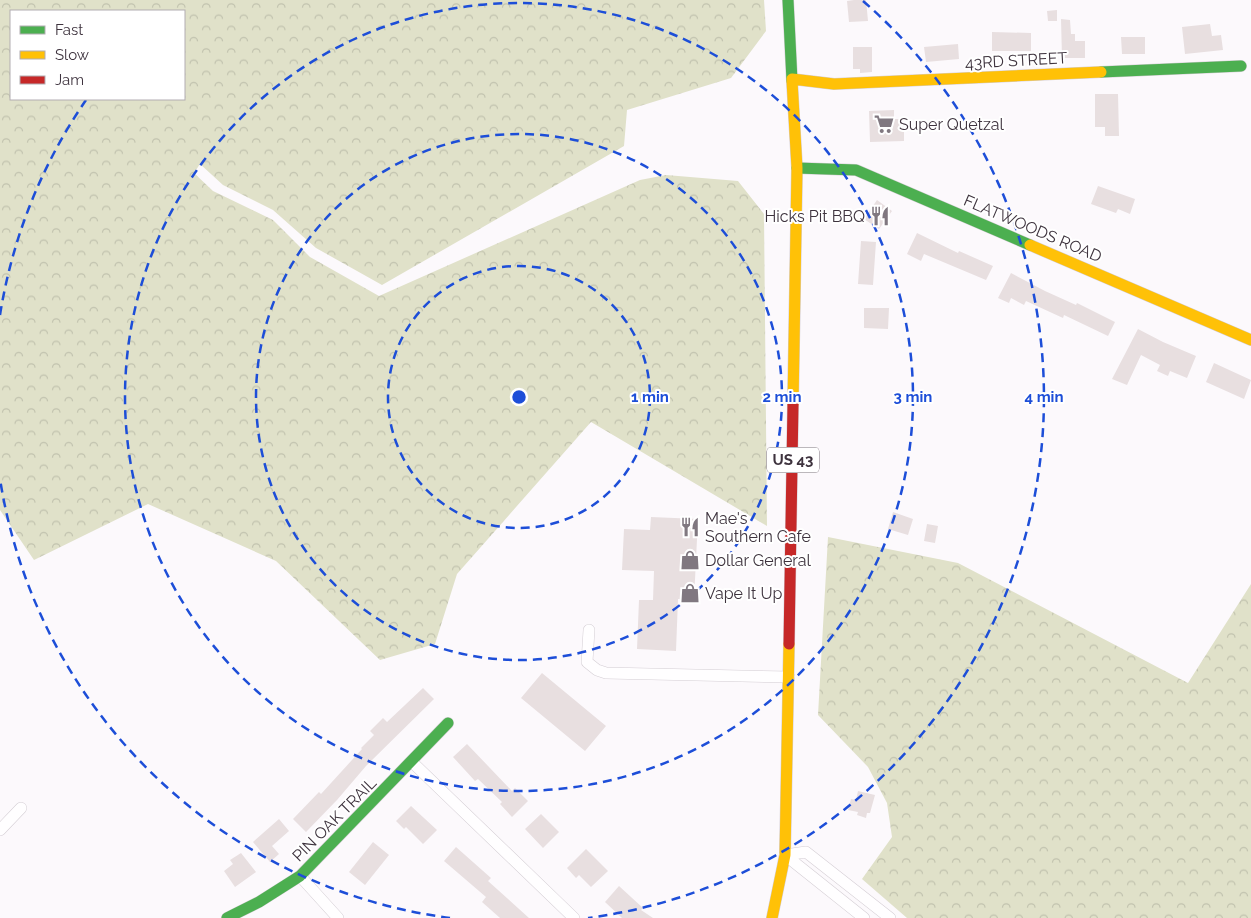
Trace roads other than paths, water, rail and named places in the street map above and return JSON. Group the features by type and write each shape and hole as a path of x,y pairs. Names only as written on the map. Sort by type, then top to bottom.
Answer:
{"main road":[{"name":"US 43","path":"772,918 785,855 789,676 797,168 788,0"},
{"name":"43RD STREET","path":"792,80 834,84 1241,66"},
{"name":"FLATWOODS ROAD","path":"797,168 856,170 1251,340"},
{"name":"PIN OAK TRAIL","path":"228,918 259,902 300,876 448,724"}],"street":[{"path":"589,630 587,662 597,670 606,673 789,676"},
{"path":"412,762 574,918"},
{"path":"0,830 21,808"},
{"path":"785,855 806,852 890,918"},
{"path":"785,855 864,918"},
{"path":"300,876 338,918"}],"place":[{"name":"Super Quetzal","path":"884,124"},
{"name":"Hicks Pit BBQ","path":"880,216"},
{"name":"Mae's Southern Cafe","path":"690,527"},
{"name":"Dollar General","path":"690,560"},
{"name":"Vape It Up","path":"690,593"}]}
